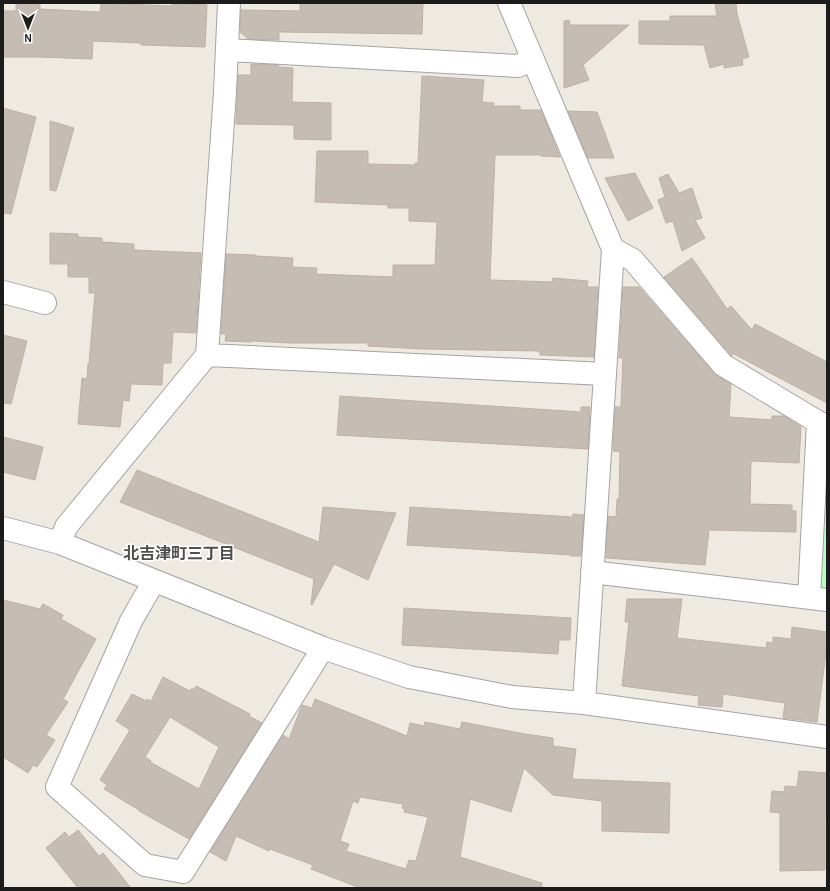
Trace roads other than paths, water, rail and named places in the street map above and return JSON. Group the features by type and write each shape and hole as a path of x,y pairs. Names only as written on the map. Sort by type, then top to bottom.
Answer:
{"street":[{"path":"60,543 66,527 207,355 229,3"},
{"path":"509,3 613,249 584,703"},
{"path":"227,50 518,66 533,59"},
{"path":"592,572 818,599 822,424 724,365 633,260 613,249"},
{"path":"3,292 45,303"},
{"path":"207,355 606,374"},
{"path":"3,528 60,543 323,648 408,677 512,697 584,703 827,737"},
{"path":"154,580 131,621 57,787 145,865 183,872 323,648"}],"district":[{"name":"北吉津町三丁目","path":"179,553"}]}
